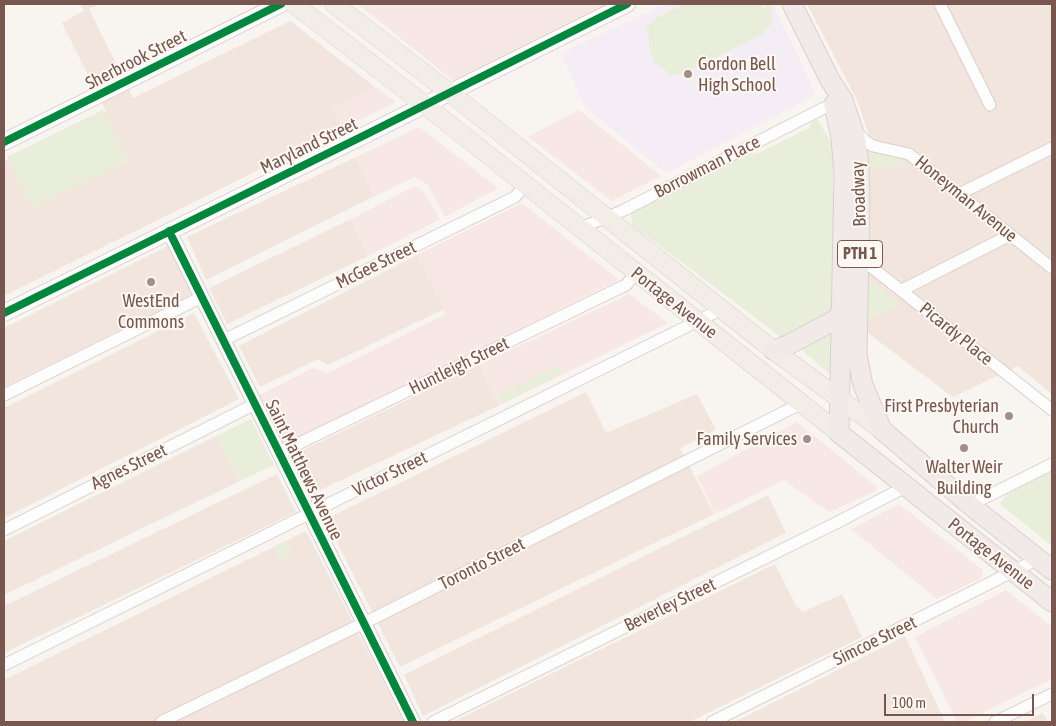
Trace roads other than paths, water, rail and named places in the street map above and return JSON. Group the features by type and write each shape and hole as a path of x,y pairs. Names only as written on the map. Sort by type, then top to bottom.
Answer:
{"highway":[{"name":"Broadway","path":"792,4 830,80 843,100 852,126 859,166 860,258 857,355 867,398 882,430"},
{"name":"Broadway","path":"830,80 841,138 843,163 839,433"},
{"path":"773,350 788,345 833,321 842,313"},
{"name":"Portage Avenue","path":"882,430 970,505 1045,565"},
{"name":"Portage Avenue","path":"839,433 1052,602"}],"main road":[{"name":"Sherbrook Street","path":"4,142 281,4"},
{"name":"Portage Avenue","path":"294,4 425,105 839,433"},
{"name":"Portage Avenue","path":"334,4 449,92 773,350 882,430"},
{"name":"Maryland Street","path":"4,313 627,4"}],"street":[{"path":"940,4 990,105"},
{"name":"Borrowman Place","path":"580,228 607,218 816,112 834,105"},
{"name":"Honeyman Avenue","path":"852,126 870,144 910,154 1052,268"},
{"path":"959,194 1052,148"},
{"name":"McGee Street","path":"224,340 515,197 525,185"},
{"name":"Saint Matthews Avenue","path":"169,231 412,722"},
{"path":"902,290 1010,235"},
{"name":"Picardy Place","path":"860,258 1052,410"},
{"name":"Huntleigh Street","path":"279,453 626,285 636,273"},
{"path":"4,396 202,297"},
{"name":"Victor Street","path":"4,665 722,310"},
{"name":"Toronto Street","path":"161,722 364,624 802,403"},
{"name":"Agnes Street","path":"4,530 255,404"},
{"path":"970,505 1052,464"},
{"name":"Beverley Street","path":"433,722 827,527 905,486"},
{"name":"Simcoe Street","path":"712,722 1014,572 1045,565"},
{"path":"995,722 1052,694"}],"place":[{"name":"Gordon Bell High School","path":"688,74"},
{"name":"WestEnd Commons","path":"151,282"},
{"name":"First Presbyterian Church","path":"1009,416"},
{"name":"Family Services","path":"807,439"},
{"name":"Walter Weir Building","path":"964,448"}]}
